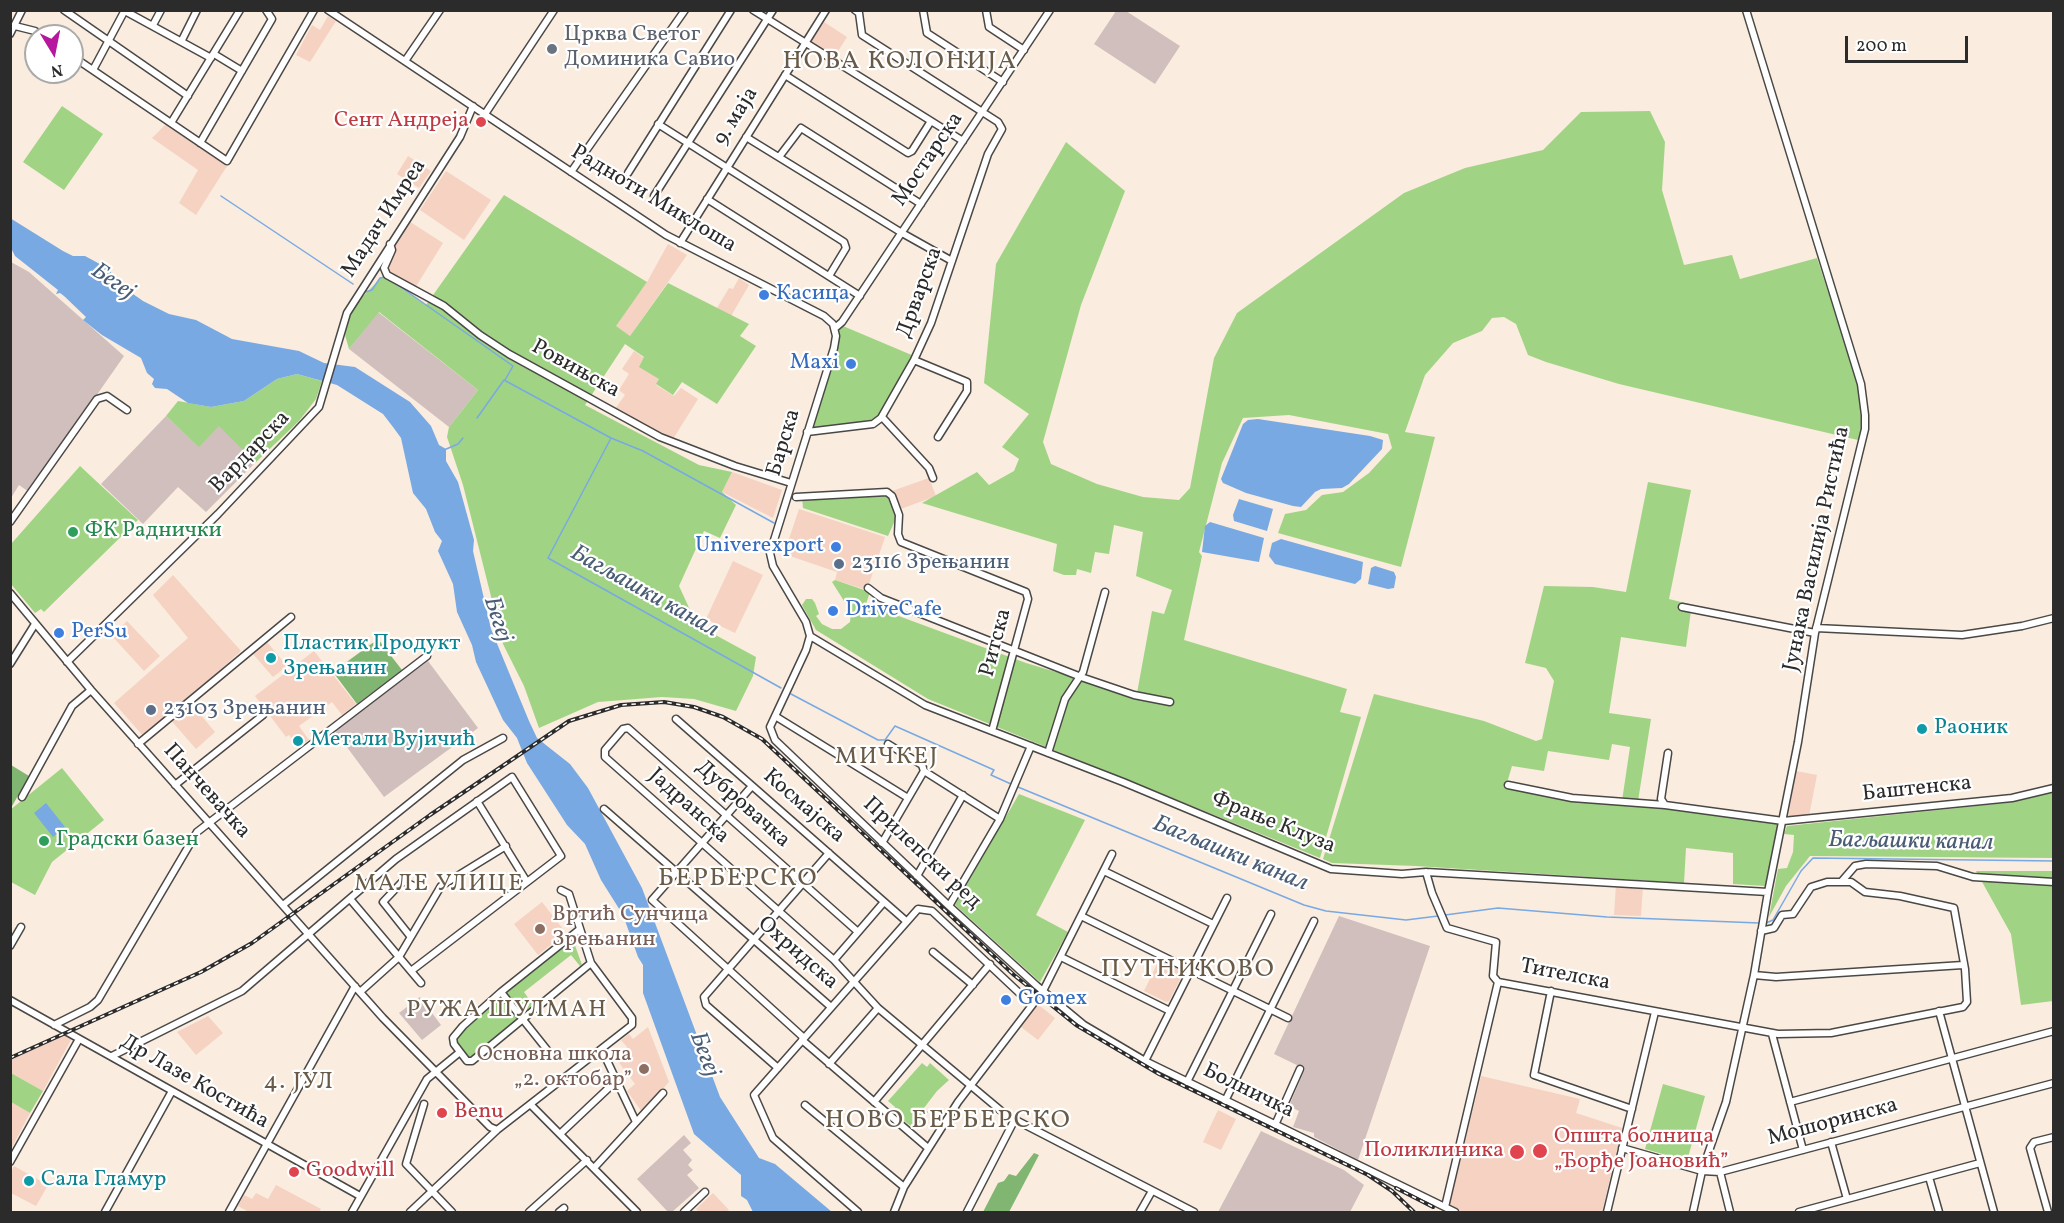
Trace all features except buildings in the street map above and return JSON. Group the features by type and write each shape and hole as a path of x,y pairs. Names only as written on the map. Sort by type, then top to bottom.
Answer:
{"street":[{"path":"10,34 22,10"},
{"path":"64,10 188,96"},
{"path":"77,19 81,10"},
{"path":"153,25 160,10"},
{"path":"182,40 197,10"},
{"path":"171,123 240,10"},
{"path":"200,143 272,19 266,10"},
{"path":"84,64 227,161 314,10"},
{"name":"Радноти Миклоша","path":"328,10 680,243 824,316 835,328"},
{"path":"405,61 440,10"},
{"path":"484,114 554,10"},
{"path":"571,172 685,10"},
{"path":"628,173 731,10"},
{"path":"753,10 963,141"},
{"path":"654,196 773,10"},
{"name":"9. маја","path":"680,243 826,10"},
{"path":"855,10 859,13 862,35 983,112"},
{"path":"923,10 927,33 1003,82"},
{"path":"986,10 989,27 1024,50"},
{"name":"Мостарска","path":"835,328 860,296 1050,10"},
{"name":"Јунака Василија Ристића","path":"1746,10 1861,384 1865,429 1815,630 1783,821 1768,892"},
{"path":"93,70 125,11 242,71"},
{"path":"15,26 24,28"},
{"path":"785,75 908,153 912,152 931,121"},
{"name":"Мадач Имреа","path":"334,355 346,313 460,137 474,106"},
{"name":"Дрварска","path":"882,417 914,360 944,291 988,154 1002,129 998,122 983,112"},
{"path":"658,124 844,242 846,248 829,276"},
{"path":"779,157 797,130 801,128 921,204"},
{"path":"746,137 952,261"},
{"path":"707,198 860,296"},
{"name":"Ровињска","path":"390,244 392,250 384,268 387,275 444,306 480,335 509,354 660,437 735,466 791,483"},
{"name":"Барска","path":"810,636 806,622 774,568 770,551 834,348 835,328"},
{"name":"Вардарска","path":"67,662 320,407 327,389 334,355"},
{"path":"914,360 963,381 968,386 938,437"},
{"path":"10,522 97,399 107,396 127,410"},
{"path":"807,432 873,424 882,417 928,468 933,478"},
{"name":"Ритска","path":"796,497 891,494 899,515 898,534 901,542 1026,592 1028,599 992,731"},
{"path":"868,588 881,598 1081,677 1134,694 1170,702"},
{"path":"1048,753 1065,699 1081,677 1105,592"},
{"name":"Панчевачка","path":"10,593 138,744 358,989 490,1127 497,1130"},
{"path":"1682,607 1815,630 1962,635 2022,627 2054,618"},
{"path":"138,744 291,617"},
{"path":"10,664 35,624"},
{"path":"810,636 806,650 775,716 908,798"},
{"name":"Фрање Клуза","path":"810,636 925,705 1331,869 1402,874 1426,872 1768,892"},
{"path":"54,1025 95,1004 196,832 427,656"},
{"path":"22,797 72,706 91,690"},
{"path":"175,785 263,715"},
{"name":"Прилепски ред","path":"775,716 770,730 773,738 917,876 1040,989"},
{"name":"Космајска","path":"676,719 906,921"},
{"name":"Јадранска","path":"628,728 623,729 604,750 605,758 834,960 878,1008 1015,1119 1194,1212"},
{"name":"Дубровачка","path":"628,728 858,932"},
{"path":"283,905 463,760 503,738"},
{"path":"888,744 922,765 924,771 1000,819"},
{"path":"949,906 1000,819 1031,746"},
{"path":"1665,805 1661,799 1668,753"},
{"path":"882,843 924,771"},
{"path":"112,1056 242,991 396,859 512,777 561,856 411,971"},
{"path":"752,786 654,895 653,901 829,1064 928,1148"},
{"name":"Баштенска","path":"1508,786 1572,798 1665,805 1783,821 2012,798 2054,788"},
{"path":"917,876 963,795"},
{"path":"477,801 527,882"},
{"name":"Охридска","path":"604,809 831,1007"},
{"path":"229,1212 358,989 399,957 441,886 506,846"},
{"path":"778,1068 706,1005 705,996 829,853"},
{"path":"894,1212 904,1187 928,1148 971,1084 1031,1004 1060,957 1112,854"},
{"path":"1761,931 1774,928 1782,915 1793,914 1811,887 1822,882 1850,879 1857,865 1937,866 1973,877 2054,882"},
{"path":"1104,870 1213,924"},
{"name":"Тителска","path":"1426,872 1447,928 1496,942 1493,976 1498,982 1743,1029 1772,1034 1831,1034 1963,1007 1967,1000 1963,965"},
{"path":"1754,975 1776,977 1963,965 1954,908 1900,896 1864,892 1850,879"},
{"path":"410,936 383,902 403,881 416,888"},
{"path":"410,1212 497,1130 632,1025 632,1018 591,963 569,894 561,890"},
{"path":"1693,1212 1702,1171 1726,1102 1754,975 1768,892"},
{"path":"1145,1061 1227,898"},
{"path":"350,899 422,983"},
{"path":"834,960 885,902"},
{"path":"858,1212 773,1138 754,1095 918,909 929,909 1031,1004"},
{"path":"1187,1082 1271,914"},
{"path":"1081,916 1288,1018"},
{"path":"1225,1101 1314,921"},
{"path":"10,946 21,927"},
{"path":"580,929 501,992 453,1038 460,1052 467,1060 472,1061 591,963"},
{"path":"933,952 973,985"},
{"path":"1060,957 1170,1011"},
{"path":"874,1102 990,964"},
{"path":"1444,1208 1498,982"},
{"name":"Болничка","path":"1040,989 1084,1025 1145,1061 1455,1212"},
{"path":"1551,991 1533,1072 1535,1076 1632,1109"},
{"path":"501,992 552,1056"},
{"name":"Др Лазе Костића","path":"10,1000 360,1196"},
{"path":"829,1064 878,1008"},
{"path":"1939,1011 1994,1212"},
{"path":"1607,1212 1655,1012"},
{"path":"1790,1102 2054,1031"},
{"path":"1772,1034 1803,1150"},
{"path":"10,1162 79,1039"},
{"path":"602,1050 615,1082 636,1122"},
{"path":"352,1212 427,1079 460,1052"},
{"path":"1275,1125 1300,1069"},
{"path":"561,1133 615,1082"},
{"name":"Мошоринска","path":"1622,1148 1702,1171 1720,1172 2054,1083"},
{"path":"105,1212 172,1091"},
{"path":"594,1168 663,1093"},
{"path":"424,1104 406,1161 408,1166 452,1212"},
{"path":"531,1105 637,1212"},
{"path":"805,1105 904,1187"},
{"path":"967,1212 1015,1119"},
{"path":"2048,1212 2030,1150 2032,1144 2054,1137"},
{"path":"1831,1142 1847,1199"},
{"path":"529,1212 587,1160"},
{"path":"1799,1212 1826,1209 1847,1199 1980,1163"},
{"path":"1720,1172 1730,1212"},
{"path":"1929,1177 1939,1212"},
{"path":"1140,1212 1152,1191"},
{"path":"684,1212 705,1192"}],"shaded area":[{"path":"1116,11 1126,11 1180,46 1155,84 1094,44"},
{"path":"328,16 336,21 310,62 296,55 312,25 320,30"},
{"path":"824,22 847,37 833,59 809,44"},
{"path":"166,124 227,166 196,215 179,203 198,170 152,138"},
{"path":"408,156 431,171 419,188 397,174"},
{"path":"446,171 491,200 464,240 420,210"},
{"path":"407,220 443,243 415,288 385,269 394,249 393,240"},
{"path":"668,244 687,255 630,336 615,326 647,282"},
{"path":"11,262 29,272 124,356 29,492 19,485 11,498"},
{"path":"739,278 749,285 731,316 717,308 729,288 733,289"},
{"path":"378,312 478,390 449,427 349,349"},
{"path":"634,351 644,358 659,379 656,385 674,396 681,388 698,399 673,439 615,409 625,395 619,390 629,374 622,369"},
{"path":"166,416 199,446 219,425 255,463 206,512 178,487 143,524 101,484"},
{"path":"732,472 782,490 773,518 722,492"},
{"path":"929,478 936,496 898,510 892,491"},
{"path":"799,509 885,537 867,590 835,580 837,572 784,554"},
{"path":"733,561 763,575 735,633 706,619"},
{"path":"173,575 241,651 145,738 114,703 188,638 153,595"},
{"path":"127,621 160,656 144,671 112,636"},
{"path":"267,642 287,666 273,677 253,654"},
{"path":"314,651 356,704 342,715 332,702 299,726 309,740 299,747 289,735 286,737 255,696"},
{"path":"428,661 478,728 384,797 335,731"},
{"path":"190,702 215,732 196,749 170,719"},
{"path":"1796,771 1817,775 1809,816 1788,818"},
{"path":"1616,885 1643,887 1641,916 1614,915"},
{"name":"Вртић Сунчица Зрењанин","path":"542,902 566,933 538,955 514,924"},
{"path":"1339,916 1430,946 1358,1160 1314,1137 1314,1133 1293,1127 1299,1111 1289,1106 1305,1069 1274,1054"},
{"path":"1159,960 1184,972 1169,1001 1166,1002 1144,991"},
{"path":"420,997 441,1025 422,1040 399,1013"},
{"path":"1035,1002 1055,1018 1038,1040 1017,1024"},
{"path":"208,1016 223,1033 196,1055 177,1032"},
{"name":"Основна школа „2. октобар”","path":"648,1027 669,1082 642,1112 627,1091 635,1084 614,1056 627,1047 621,1040 629,1034 633,1039"},
{"path":"64,1034 72,1038 43,1091 11,1073 10,1058"},
{"name":"Општа болница „Ђорђе Јоановић”","path":"1481,1076 1580,1099 1576,1113 1622,1128 1602,1212 1464,1212 1449,1206"},
{"path":"11,1102 30,1113 11,1149"},
{"path":"1218,1110 1236,1119 1221,1150 1203,1142"},
{"path":"1261,1131 1344,1170 1364,1185 1350,1212 1218,1212"},
{"path":"684,1135 691,1143 683,1150 692,1160 688,1165 693,1170 687,1175 699,1188 672,1212 668,1212 637,1179"},
{"path":"14,1166 48,1185 36,1206 11,1193 11,1173"},
{"path":"276,1185 321,1209 319,1212 249,1212 238,1206 244,1195 252,1199 256,1193 268,1199"},
{"path":"713,1193 729,1210 699,1212 696,1209"}],"green space":[{"path":"62,106 103,134 64,190 23,162"},
{"path":"1650,111 1665,142 1662,190 1684,265 1732,255 1740,279 1817,258 1861,392 1863,429 1858,440 1619,384 1528,355 1516,324 1504,317 1492,318 1482,331 1453,343 1425,375 1405,432 1435,437 1401,567 1278,533 1285,514 1306,510 1322,495 1343,492 1369,473 1392,448 1388,434 1289,415 1243,418 1222,463 1199,552 1202,556 1184,640 1347,689 1340,712 1361,717 1320,858 928,699 816,630 802,605 806,599 812,599 815,603 819,614 816,616 822,624 832,629 841,629 850,622 851,612 832,582 835,580 870,592 866,604 1026,663 1170,706 1173,702 1137,693 1152,611 1164,614 1172,590 1136,576 1143,532 1114,525 1109,554 1095,552 1091,573 1077,569 1076,575 1064,575 1053,571 1057,544 922,503 977,472 989,485 1014,471 1019,459 1002,447 1029,414 984,383 996,264 1066,142 1125,191 1081,305 1043,442 1051,464 1097,484 1143,497 1179,500 1190,488 1214,358 1237,313 1404,193 1465,168 1543,150 1581,112"},
{"path":"504,195 647,282 616,326 630,336 668,283 749,324 740,336 756,346 717,404 682,382 673,395 656,384 659,379 639,367 644,357 625,344 585,405 699,465 732,472 722,492 736,505 720,538 704,531 679,586 697,625 756,657 753,676 736,711 694,699 662,697 598,702 539,728 524,686 503,644 463,485 447,437 449,427 478,390 379,312 349,349 345,335 349,317 360,299 383,276 426,305"},
{"path":"843,326 914,356 877,419 810,430 837,330"},
{"path":"297,374 322,381 316,399 299,421 255,463 219,426 199,447 166,416 178,401 211,407 244,401 277,379"},
{"name":"ФК Раднички","path":"80,466 138,520 44,612 41,609 35,613 11,584 11,544"},
{"path":"1648,482 1691,490 1669,599 1689,604 1688,610 1691,611 1686,647 1621,637 1609,713 1651,719 1638,801 1622,801 1630,747 1612,744 1609,760 1548,751 1544,771 1512,766 1506,786 1576,800 1615,805 1638,803 1779,823 1765,886 1733,884 1733,853 1686,848 1684,883 1332,863 1323,859 1374,694 1484,721 1536,741 1542,739 1554,681 1546,668 1525,663 1544,586 1593,587 1626,592"},
{"path":"887,494 897,516 888,536 803,508 802,497 846,498"},
{"path":"378,639 402,670 357,704 333,672"},
{"path":"11,765 29,776 11,808"},
{"name":"Градски базен","path":"62,768 104,820 52,862 35,895 11,882 10,810"},
{"path":"2053,792 2053,858 1810,856 1786,886 1769,917 1778,869 1787,868 1793,852 1794,835 1784,834 1787,826 2005,803"},
{"path":"1019,794 1085,820 1036,915 1068,932 1040,982 955,905"},
{"path":"1976,871 2053,871 2053,1001 2021,1005 2011,934"},
{"path":"572,937 582,965 580,966 571,955 524,992 534,1006 520,1016 502,992"},
{"path":"501,995 519,1019 469,1060 456,1041 466,1027"},
{"path":"922,1063 927,1067 930,1063 949,1080 924,1108 928,1112 914,1129 894,1112 895,1107 888,1101"},
{"path":"11,1073 43,1091 30,1113 11,1102"},
{"path":"1663,1084 1705,1096 1687,1161 1645,1149"},
{"path":"1034,1153 1039,1155 1009,1212 983,1212 998,1183 1004,1181 1009,1174 1016,1176"}],"water":[{"name":"Бегеј","path":"10,218 63,251 73,256 85,256 109,269 116,282 143,301 169,314 196,320 232,339 299,351 324,363 355,367 410,402 431,426 439,445 446,449 446,461 458,482 474,540 473,551 491,629 529,721 537,738 570,764 588,788 642,888 720,1097 759,1158 775,1164 832,1212 753,1212 747,1200 741,1196 741,1175 694,1134 643,993 643,965 623,915 601,880 585,844 567,825 527,763 517,738 503,720 476,662 472,645 457,612 453,584 438,551 442,541 435,532 426,509 413,493 401,438 383,414 337,385 297,374 277,379 244,401 211,407 188,403 167,389 155,388 152,384 154,379 147,373 141,358 102,335 83,320 86,317 64,296 60,293 56,294 58,290 15,256 11,248"},
{"path":"1258,419 1370,436 1383,440 1382,449 1349,484 1342,488 1321,489 1301,507 1293,506 1246,493 1223,483 1221,479 1243,424 1248,420"},
{"path":"1239,499 1273,509 1267,531 1234,521 1233,515"},
{"path":"1210,522 1264,538 1259,562 1202,552 1205,526"},
{"path":"1281,539 1363,562 1361,579 1355,584 1275,564 1269,556 1272,543"},
{"path":"1375,566 1394,572 1396,577 1394,588 1388,589 1368,584 1371,568"},
{"path":"46,803 65,827 53,837 34,813"}],"waterway":[{"path":"221,196 353,284"},
{"path":"365,292 372,290 380,278 385,277"},
{"path":"392,281 513,366 505,380"},
{"name":"Багљашки канал","path":"477,418 504,380 611,438 643,451 774,523"},
{"path":"444,450 458,444 463,438"},
{"name":"Багљашки канал","path":"611,438 548,558 781,688"},
{"name":"Багљашки канал","path":"791,694 878,740 885,740 895,726 994,770 991,775 1011,784"},
{"name":"Багљашки канал","path":"1018,787 1304,905 1326,911 1406,920 1438,916"},
{"name":"Багљашки канал","path":"1766,923 1773,920 1801,871 1813,858 2054,861"},
{"name":"Багљашки канал","path":"1445,915 1498,908 1607,917 1759,923"}],"railway":[{"path":"10,1058 201,972 252,943 430,815 569,721 621,705 664,702 694,707 723,717 762,739 1014,975 1076,1025 1159,1074 1368,1175 1392,1191 1414,1212"},
{"path":"1396,1188 1433,1207"}],"place":[{"name":"Црква Светог Доминика Савио","path":"552,49"},
{"name":"Сент Андреја","path":"481,122"},
{"name":"Касица","path":"764,295"},
{"name":"Maxi","path":"851,364"},
{"name":"ФК Раднички","path":"73,532"},
{"name":"Univerexport","path":"836,547"},
{"name":"23116 Зрењанин","path":"839,564"},
{"name":"DriveCafe","path":"833,611"},
{"name":"PerSu","path":"59,633"},
{"name":"Пластик Продукт Зрењанин","path":"271,658"},
{"name":"23103 Зрењанин","path":"151,710"},
{"name":"Раоник","path":"1922,729"},
{"name":"Метали Вујичић","path":"298,741"},
{"name":"Градски базен","path":"44,841"},
{"name":"Вртић Сунчица Зрењанин","path":"540,929"},
{"name":"Gomex","path":"1006,1000"},
{"name":"Основна школа „2. октобар”","path":"644,1069"},
{"name":"Benu","path":"442,1113"},
{"name":"Општа болница „Ђорђе Јоановић”","path":"1540,1151"},
{"name":"Поликлиника","path":"1517,1152"},
{"name":"Goodwill","path":"294,1172"},
{"name":"Сала Гламур","path":"29,1181"}],"district":[{"name":"НОВА КОЛОНИЈА","path":"900,63"},
{"name":"МИЧКЕЈ","path":"887,759"},
{"name":"БЕРБЕРСКО","path":"738,880"},
{"name":"МАЛЕ УЛИЦЕ","path":"439,886"},
{"name":"ПУТНИКОВО","path":"1188,971"},
{"name":"РУЖА ШУЛМАН","path":"507,1012"},
{"name":"4. ЈУЛ","path":"299,1084"},
{"name":"НОВО БЕРБЕРСКО","path":"948,1122"}]}
